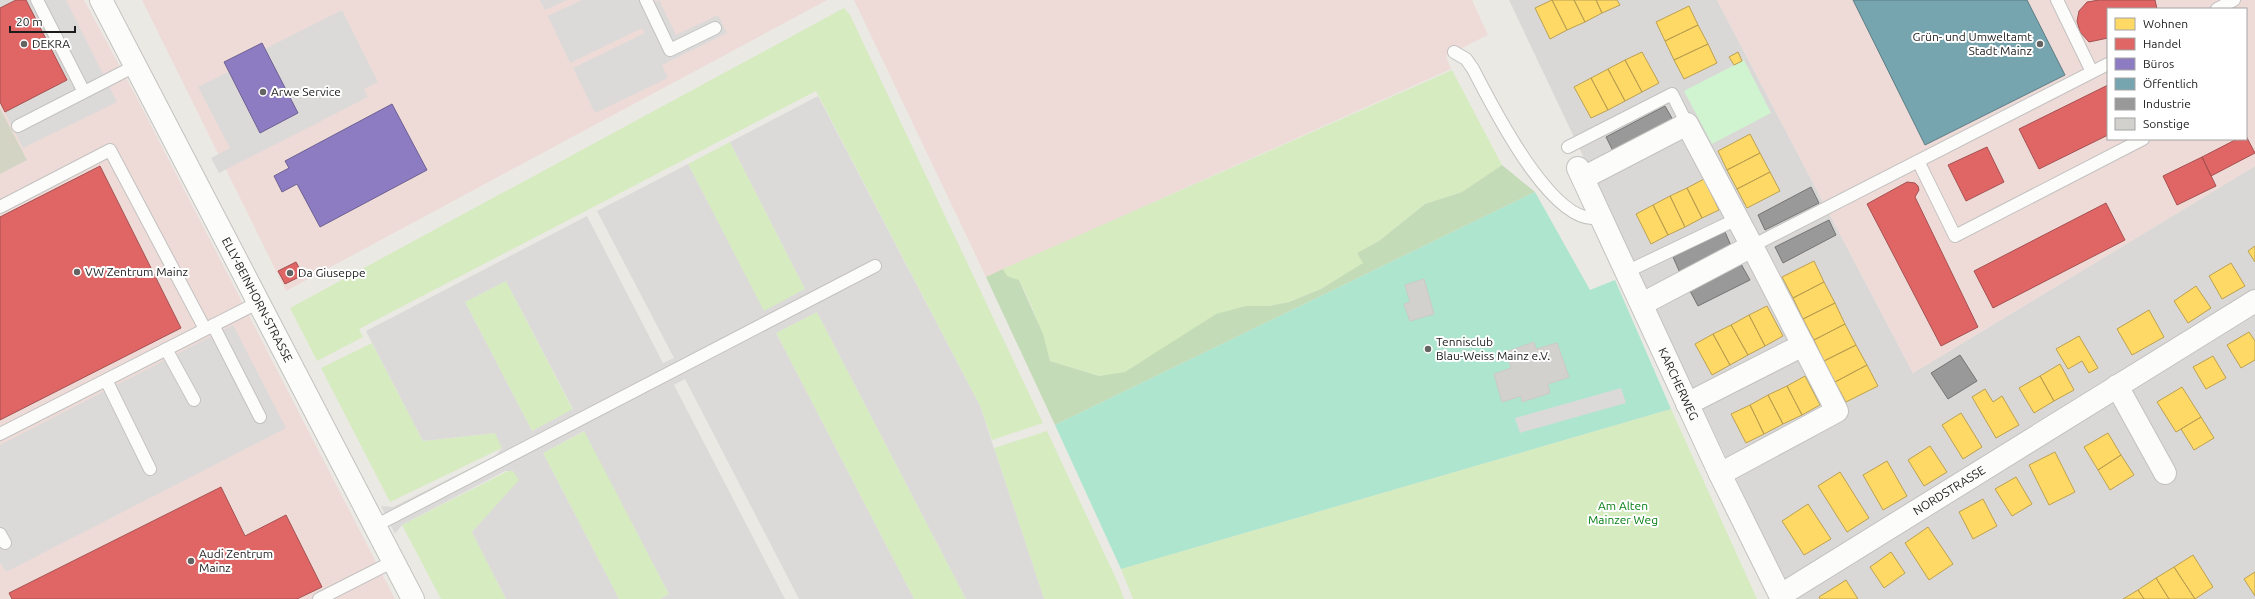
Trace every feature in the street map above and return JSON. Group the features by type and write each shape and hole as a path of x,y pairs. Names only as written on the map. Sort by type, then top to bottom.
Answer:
{"street":[{"name":"ELLY-BEINHORN-STRASSE","path":"101,0 414,599"},
{"name":"KARCHERWEG","path":"1687,124 1580,173 1720,474 1782,597"},
{"path":"1687,124 1837,411 1720,474"},
{"path":"1642,304 1752,246"},
{"name":"NORDSTRASSE","path":"1782,597 2255,301"},
{"path":"1687,404 1803,345"},
{"path":"2117,386 2165,473"}],"lane":[{"path":"37,0 84,92"},
{"path":"646,0 670,50 716,28"},
{"path":"2057,0 2092,72"},
{"path":"2218,8 2234,0"},
{"path":"1454,52 1466,59 1473,69 1516,146 1548,191 1565,207 1579,215 1596,219 1601,217"},
{"path":"1752,246 2107,64"},
{"path":"18,126 135,66"},
{"path":"1568,147 1672,94 1687,124"},
{"path":"1918,161 1956,236 2141,140"},
{"path":"0,207 110,150 260,417"},
{"path":"1626,272 1737,218"},
{"path":"375,526 875,266"},
{"path":"0,434 259,302"},
{"path":"166,349 194,400"},
{"path":"106,380 150,469"},
{"path":"320,599 394,561"}],"shaded area":[{"path":"0,0 84,0 139,102 395,599 0,599 0,174 27,160 0,108"},
{"path":"0,0 16,0 0,8"},
{"name":"DEKRA","path":"26,0 66,0 117,102 23,148 5,112 67,80"},
{"path":"142,0 827,0 286,291"},
{"path":"540,0 567,0 545,10"},
{"path":"582,0 654,0 656,2 659,0 676,35 718,15 727,33 662,65 668,78 595,113 573,68 645,33 642,28 570,63 548,16"},
{"path":"854,0 1472,0 1488,35 1446,56 1451,69 986,277"},
{"path":"1509,0 1717,0 1913,373 2255,166 2255,599 1793,599"},
{"path":"1717,0 2255,0 2255,166 1913,373"},
{"path":"342,10 378,82 364,89 368,97 219,173 211,158 230,148 198,87 228,72 260,132 298,113 265,49"},
{"path":"818,96 980,406 1044,599 966,599 817,312 776,333 914,599 799,599 685,379 674,385 785,599 660,599 669,594 584,431 543,453 619,599 506,599 472,532 519,480 513,471 505,471 402,525 395,534 381,506 393,507 496,455 502,448 495,433 423,441 366,331 587,216 663,363 674,358 597,211 688,164 764,311 805,289 730,142","holes":["506,281 573,409 532,431 465,302"]},
{"path":"0,108 27,160 0,174"},
{"path":"233,325 286,428 6,572 0,562 0,445"},
{"path":"1621,388 1626,403 1520,433 1515,418"}],"green space":[{"path":"844,8 850,15 1043,423 992,440 980,406 816,91 359,329 363,337 317,361 290,308"},
{"path":"1744,60 1771,113 1712,144 1684,91"},
{"path":"1452,70 1502,165 1462,192 1425,204 1379,241 1357,253 1364,263 1321,289 1289,302 1269,306 1246,306 1124,373 1099,376 1050,361 1037,320 1019,280 1007,276 1003,269"},
{"path":"730,142 805,289 764,312 688,164"},
{"path":"1502,165 1535,192 1055,425 986,277 1003,269 1007,276 1019,280 1043,334 1050,361 1099,376 1125,372 1216,314 1246,306 1269,306 1289,302 1321,289 1363,263 1357,253 1379,241 1425,204 1462,192"},
{"name":"Tennisclub Blau-Weiss Mainz e.V.","path":"1535,192 1590,290 1615,280 1671,409 1121,569 1055,425"},
{"path":"506,281 573,410 532,431 465,302"},
{"path":"817,312 966,599 914,599 776,333"},
{"path":"372,343 423,441 496,433 502,448 390,502 321,368"},
{"name":"Am Alten Mainzer Weg","path":"1671,409 1757,599 1133,599 1121,569"},
{"path":"585,431 669,594 660,599 619,599 543,453"},
{"path":"1047,431 1119,585 1124,599 1044,599 994,448"},
{"path":"510,470 516,473 520,480 472,532 506,599 441,599 402,525"}],"building: Wohnen":[{"path":"1552,0 1567,30 1550,39 1535,8"},
{"path":"1552,0 1574,0 1585,22 1567,30"},
{"path":"1574,0 1596,0 1602,13 1585,22"},
{"path":"1596,0 1617,0 1620,5 1602,13"},
{"path":"1689,6 1698,25 1665,41 1656,22"},
{"path":"1698,25 1708,44 1674,60 1665,41"},
{"path":"1708,44 1717,63 1684,79 1674,60"},
{"path":"1642,52 1659,83 1642,92 1625,60"},
{"path":"1738,52 1742,61 1734,65 1729,57"},
{"path":"1625,60 1642,92 1625,101 1608,69"},
{"path":"1608,69 1625,101 1608,110 1591,78"},
{"path":"1591,78 1608,110 1591,118 1574,87"},
{"path":"1750,134 1760,153 1727,170 1718,151"},
{"path":"1760,153 1770,172 1737,189 1727,170"},
{"path":"1770,172 1780,191 1747,208 1737,189"},
{"path":"1704,179 1719,210 1702,218 1687,188"},
{"path":"1687,188 1702,218 1685,227 1670,196"},
{"path":"1670,196 1685,227 1668,235 1653,205"},
{"path":"1653,205 1668,235 1651,244 1636,214"},
{"path":"2255,246 2255,262 2248,251"},
{"path":"1814,261 1824,282 1793,298 1782,277"},
{"path":"2231,263 2245,286 2222,299 2209,276"},
{"path":"1824,282 1835,303 1803,319 1793,298"},
{"path":"2196,286 2211,308 2188,323 2174,301"},
{"path":"1835,303 1845,324 1814,340 1803,319"},
{"path":"1767,306 1783,336 1765,346 1749,315"},
{"path":"2149,310 2164,337 2132,355 2117,329"},
{"path":"1749,315 1765,346 1748,355 1731,325"},
{"path":"1845,324 1856,345 1824,361 1814,340"},
{"path":"1731,325 1748,355 1730,365 1713,334"},
{"path":"2249,332 2255,341 2255,360 2241,368 2227,345"},
{"path":"1713,334 1730,365 1712,375 1695,344"},
{"path":"2079,336 2098,368 2089,373 2082,361 2068,369 2056,349"},
{"path":"1856,345 1867,365 1835,382 1824,361"},
{"path":"2213,356 2226,378 2206,389 2193,367"},
{"path":"2060,364 2074,390 2054,401 2040,376"},
{"path":"1867,365 1878,386 1846,402 1835,382"},
{"path":"1805,376 1820,405 1802,415 1787,386"},
{"path":"2040,376 2054,401 2034,413 2019,388"},
{"path":"1787,386 1802,415 1783,424 1768,395"},
{"path":"2182,387 2201,417 2176,432 2157,402"},
{"path":"1985,389 1993,402 2002,396 2019,425 1996,438 1972,397"},
{"path":"1768,395 1783,424 1764,434 1750,405"},
{"path":"1750,405 1764,434 1746,443 1731,414"},
{"path":"1961,413 1982,447 1963,459 1942,425"},
{"path":"2201,417 2214,438 2194,450 2181,429"},
{"path":"2108,433 2121,455 2098,470 2084,447"},
{"path":"1930,446 1947,472 1924,486 1908,460"},
{"path":"2055,452 2075,492 2049,505 2029,465"},
{"path":"2121,455 2134,475 2110,490 2098,470"},
{"path":"1887,461 1907,496 1883,510 1863,475"},
{"path":"1840,472 1869,518 1847,532 1818,486"},
{"path":"2016,477 2032,504 2012,516 1995,489"},
{"path":"1983,499 1997,526 1973,539 1959,512"},
{"path":"1808,504 1831,539 1804,555 1782,521"},
{"path":"1928,527 1953,564 1929,580 1905,543"},
{"path":"1891,552 1905,573 1884,588 1870,567"},
{"path":"2193,555 2213,587 2195,599 2174,567"},
{"path":"2174,567 2195,599 2169,599 2156,578"},
{"path":"2255,572 2255,596 2244,579"},
{"path":"2156,578 2169,599 2144,599 2138,590"},
{"path":"1846,580 1858,599 1820,599 1819,597"},
{"path":"2138,590 2144,599 2123,599"}],"building: Handel":[{"name":"DEKRA","path":"16,0 26,0 67,80 5,112 0,102 0,8"},
{"path":"2099,0 2155,0 2157,8 2107,8 2107,38 2089,42 2080,32 2077,21 2079,11 2087,2"},
{"path":"2107,85 2107,135 2039,169 2019,129"},
{"path":"2247,138 2255,153 2211,176 2202,157 2235,140 2247,140"},
{"path":"1987,147 2004,182 1966,201 1948,165"},
{"path":"2202,157 2216,186 2177,205 2163,176"},
{"name":"VW Zentrum Mainz","path":"100,166 181,328 0,420 0,217"},
{"path":"1907,182 1915,183 1918,186 1919,190 1915,197 1978,327 1941,346 1867,204"},
{"path":"2106,203 2125,240 1993,308 1974,271"},
{"name":"Da Giuseppe","path":"296,262 303,275 285,284 278,271"},
{"name":"Audi Zentrum Mainz","path":"221,487 245,536 286,515 322,587 297,599 12,599 9,593"}],"building: Büros":[{"name":"Arwe Service","path":"262,43 298,113 260,133 224,62"},
{"path":"392,104 427,170 320,227 297,184 282,192 274,176 289,168 285,161"}],"building: Öffentlich":[{"path":"1853,0 2027,0 2065,75 1925,145"}],"building: Industrie":[{"path":"1665,106 1673,120 1613,151 1606,137"},
{"path":"1811,187 1819,203 1765,230 1758,215"},
{"path":"1829,220 1836,235 1783,263 1775,247"},
{"path":"1725,232 1732,248 1680,273 1673,257"},
{"path":"1741,264 1750,280 1698,306 1690,291"},
{"path":"1960,355 1977,381 1948,399 1931,373"}],"building: Sonstige":[{"path":"1424,279 1434,314 1410,321 1404,304 1410,302 1405,285"},
{"path":"1534,342 1536,349 1557,343 1569,377 1548,384 1550,393 1522,402 1521,396 1502,402 1494,374 1511,368 1506,352"}],"place":[{"name":"DEKRA","path":"24,44"},
{"name":"Grün- und Umweltamt Stadt Mainz","path":"2040,44"},
{"name":"Arwe Service","path":"263,92"},
{"name":"VW Zentrum Mainz","path":"77,272"},
{"name":"Da Giuseppe","path":"290,273"},
{"name":"Tennisclub Blau-Weiss Mainz e.V.","path":"1428,349"},
{"name":"Audi Zentrum Mainz","path":"191,561"}]}
